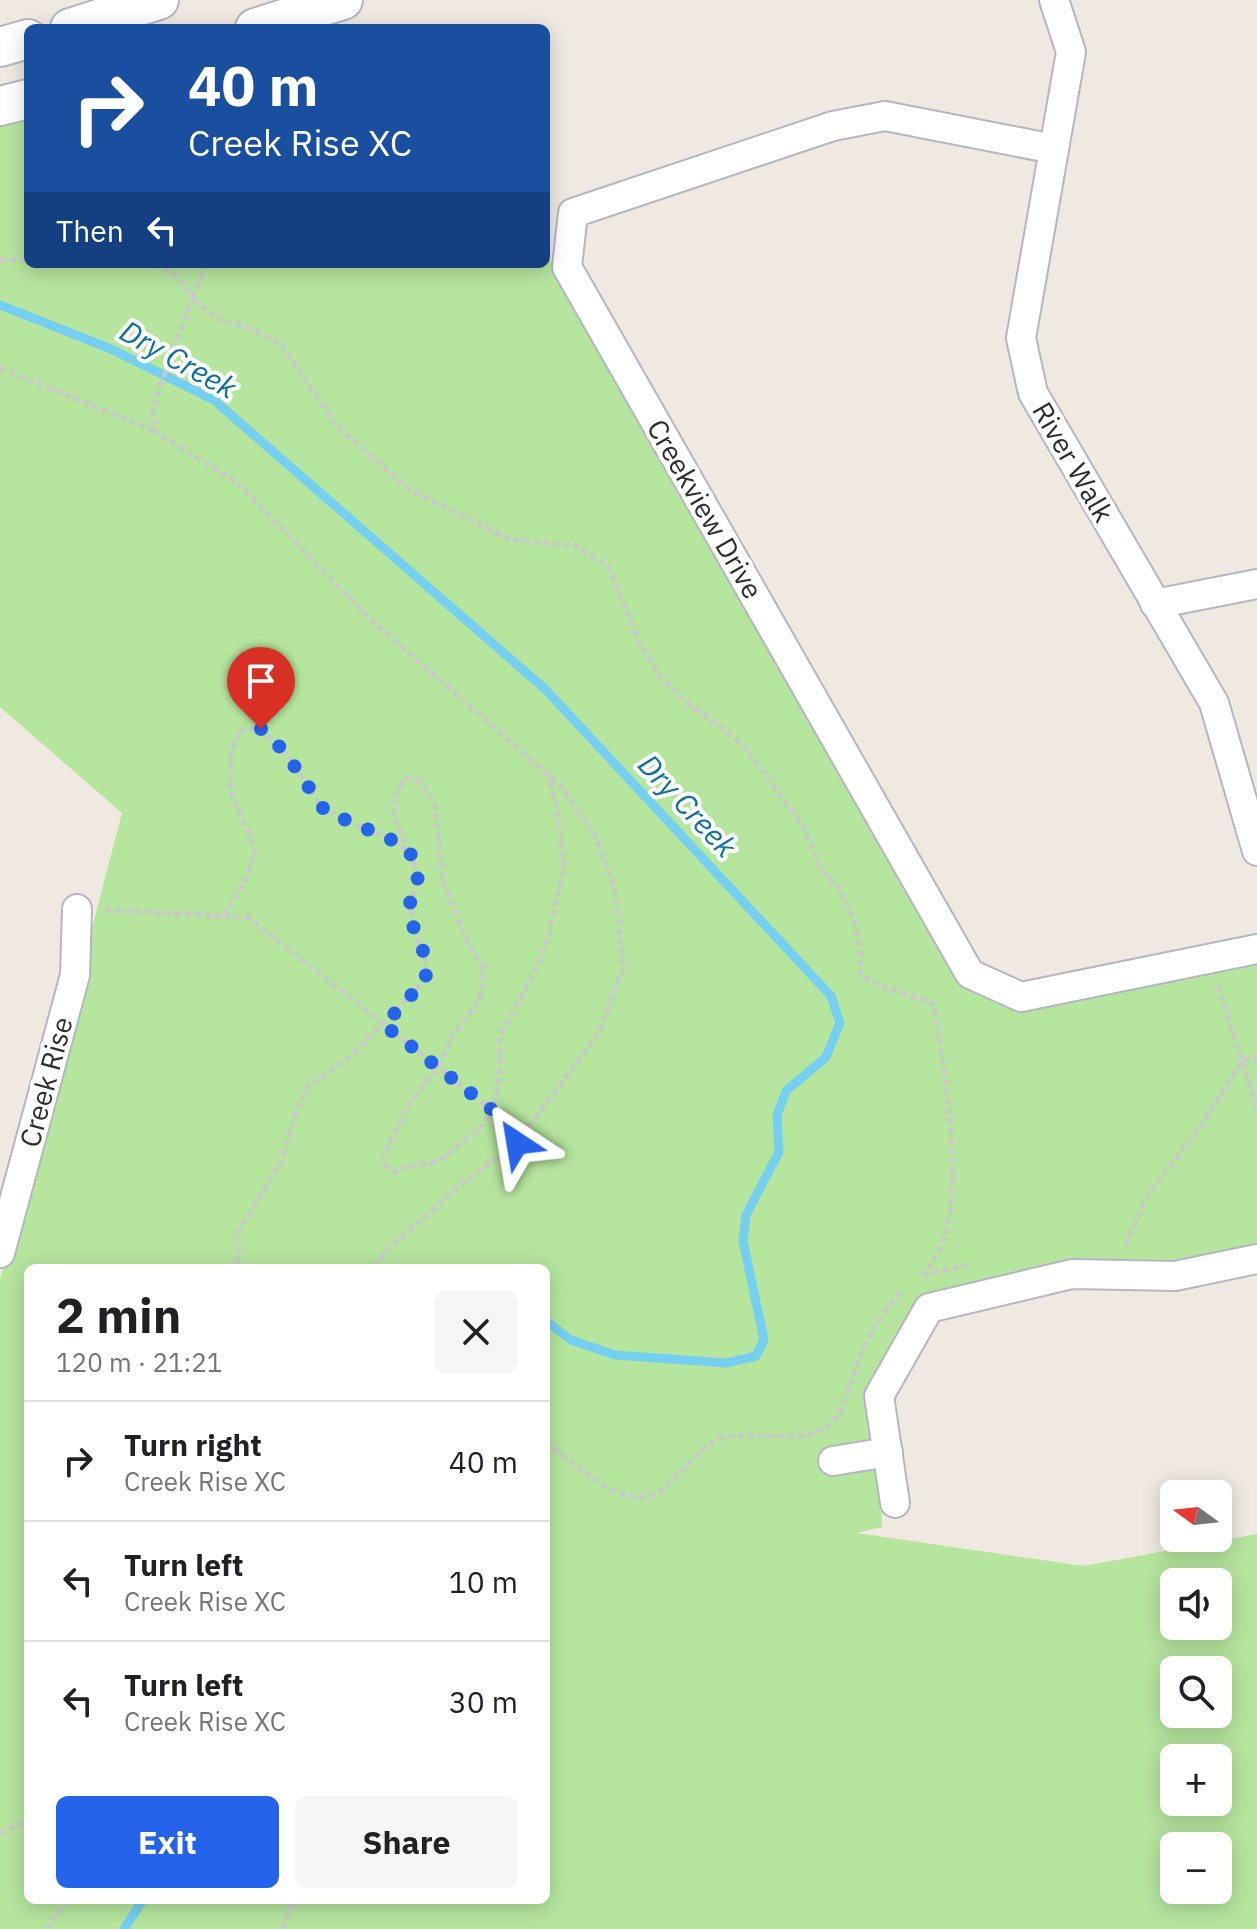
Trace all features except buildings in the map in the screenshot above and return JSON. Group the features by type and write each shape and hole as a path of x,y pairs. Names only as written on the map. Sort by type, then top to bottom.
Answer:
{"main road":[{"path":"83,24 159,0"},
{"path":"268,24 343,0"},
{"path":"0,47 24,40"},
{"path":"0,106 24,100"}],"street":[{"name":"River Walk","path":"1054,0 1071,52 1021,338 1033,393 1214,703 1257,851"},
{"name":"Creekview Drive","path":"1054,149 885,116 833,126 573,213 567,267 970,974 1021,997 1257,949"},
{"path":"1155,604 1257,584"},
{"name":"Creek Rise","path":"0,1253 75,975 77,909"},
{"path":"895,1503 879,1396 929,1308 1072,1274 1175,1276 1257,1259"},
{"path":"833,1461 888,1452"}],"path":[{"path":"0,259 24,260"},
{"path":"162,268 180,278 192,299 216,318 251,329 281,344 335,424 409,489 509,539 575,546 608,566 640,643 660,676 686,702 747,750 803,826 822,870 840,890 853,918 861,952 860,975 934,1004 949,1101 950,1190 942,1246 922,1275"},
{"path":"156,432 152,409 205,268"},
{"path":"0,368 156,432 239,484 367,616 560,785 594,833 615,889 623,968 599,1033 524,1135 387,1250 376,1264"},
{"path":"224,916 248,875 255,849 230,790 231,752 241,730 261,729 284,751 325,811 390,839 410,852"},
{"path":"236,1264 239,1256 237,1234 282,1160 296,1112 308,1086 350,1057 426,979 425,956 413,926 410,903 418,880 410,852 393,818 393,800 407,778 419,781 435,804 443,881 465,938 483,967 480,999 452,1037 438,1068 410,1102 389,1140 383,1158 386,1166 396,1172 407,1166 430,1164 444,1157 479,1129 492,1111 500,1073 500,1036 538,965 549,935 564,867 557,810 547,773"},
{"path":"77,909 248,917 524,1135"},
{"path":"1210,960 1257,1110"},
{"path":"1116,1276 1148,1194 1201,1126 1242,1061 1257,1057"},
{"path":"550,1445 598,1482 621,1494 638,1497 657,1494 706,1446 722,1438 794,1436"},
{"path":"0,1834 24,1822"},
{"path":"46,1929 64,1904"},
{"path":"283,1929 292,1904"}],"green space":[{"path":"24,99 24,268 550,268 550,261 567,267 971,974 1021,997 1257,950 1257,1259 1116,1276 929,1308 879,1396 882,1527 856,1533 1084,1566 1160,1552 1232,1552 1232,1539 1257,1534 1257,1929 0,1929 0,1280 122,813 0,707 0,106"}],"waterway":[{"name":"Dry Creek","path":"0,305 111,349 214,400 546,690 831,996 840,1023 826,1057 786,1091 777,1115 779,1152 746,1215 743,1241 764,1340 756,1356 726,1363 615,1355 571,1340 550,1324"},
{"name":"Dry Creek","path":"124,1929 140,1904"}],"route":[{"path":"261,729 284,751 325,811 390,839 410,852 418,880 410,903 413,926 425,956 426,979 384,1025 524,1135 517,1143"}]}
